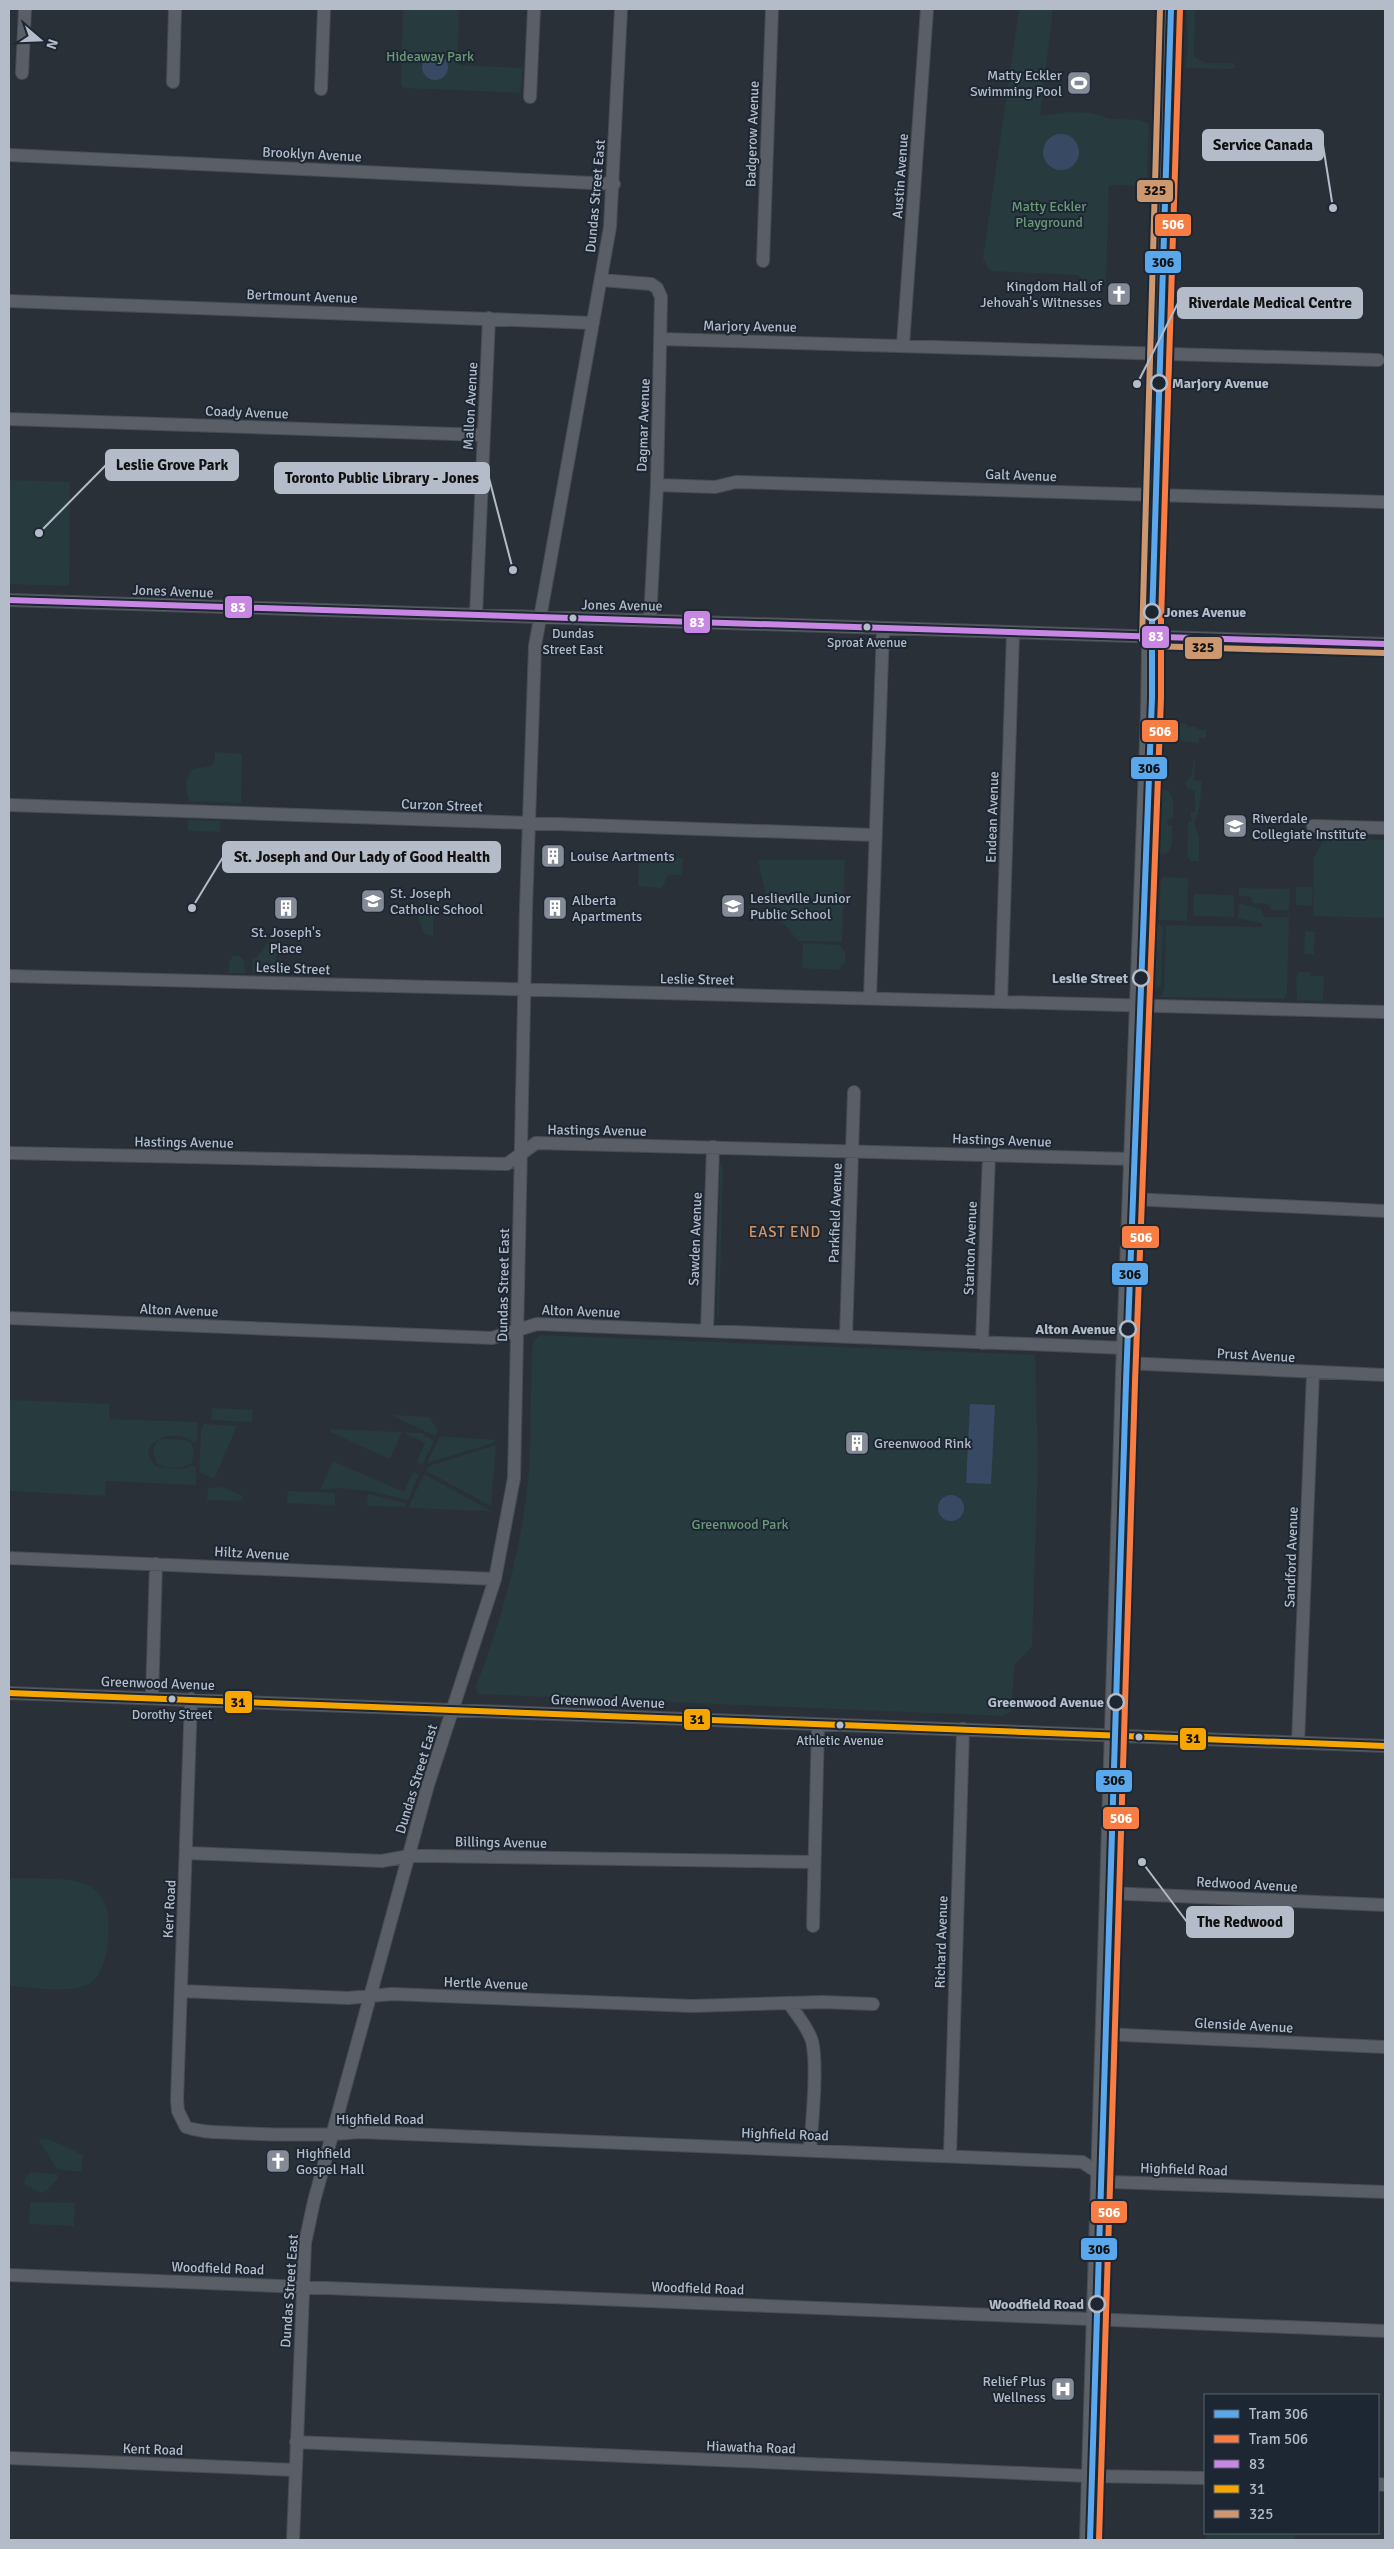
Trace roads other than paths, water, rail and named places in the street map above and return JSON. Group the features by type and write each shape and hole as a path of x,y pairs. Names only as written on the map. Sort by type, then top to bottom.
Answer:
{"main road":[{"path":"1088,2540 1102,2034 1138,1006 1168,9"}],"street":[{"path":"22,73 25,9"},
{"path":"172,82 175,9"},
{"path":"321,89 324,9"},
{"path":"530,97 534,9"},
{"name":"Dundas Street East","path":"293,2540 305,2243 332,2134 428,1786 495,1579 514,1478 524,990 535,646 610,227 614,184 621,9"},
{"name":"Badgerow Avenue","path":"763,261 772,9"},
{"name":"Austin Avenue","path":"902,345 927,9"},
{"name":"Brooklyn Avenue","path":"9,155 614,184"},
{"name":"Dagmar Avenue","path":"601,280 651,284 657,288 661,297 657,485 650,620"},
{"name":"Bertmount Avenue","path":"9,301 593,323"},
{"name":"Mallon Avenue","path":"476,615 489,318"},
{"name":"Marjory Avenue","path":"661,339 1157,352 1378,360"},
{"name":"Coady Avenue","path":"9,419 483,435"},
{"name":"Galt Avenue","path":"657,485 715,487 736,482 1385,502"},
{"name":"Jones Avenue","path":"9,600 1385,644"},
{"path":"870,998 874,835 883,629"},
{"name":"Endean Avenue","path":"1001,1002 1013,633"},
{"name":"Curzon Street","path":"9,805 874,835"},
{"path":"1314,826 1385,828"},
{"name":"Leslie Street","path":"9,976 1385,1012"},
{"name":"Parkfield Avenue","path":"846,1336 854,1092"},
{"name":"Hastings Avenue","path":"9,1153 507,1164 536,1143 1132,1159"},
{"name":"Sawden Avenue","path":"707,1331 713,1147"},
{"name":"Stanton Avenue","path":"982,1343 989,1154"},
{"path":"1131,1199 1385,1210"},
{"name":"Alton Avenue","path":"9,1318 492,1338 537,1324 982,1343 1125,1356"},
{"name":"Prust Avenue","path":"1125,1356 1313,1373 1385,1375"},
{"name":"Sandford Avenue","path":"1298,1743 1313,1373"},
{"name":"Hiltz Avenue","path":"9,1558 495,1579"},
{"path":"152,1698 156,1564"},
{"name":"Greenwood Avenue","path":"9,1693 963,1729 1112,1737 1385,1746"},
{"name":"Kerr Road","path":"182,2120 178,2111 177,2100 191,1699"},
{"path":"813,1926 818,1725"},
{"name":"Richard Avenue","path":"950,2156 963,1729"},
{"name":"Billings Avenue","path":"187,1853 382,1861 409,1856 814,1862"},
{"name":"Redwood Avenue","path":"1107,1893 1385,1905"},
{"name":"Hertle Avenue","path":"181,1991 348,1998 392,1994 692,2006 790,2005 823,2002 873,2004"},
{"path":"790,2005 804,2024 812,2041 814,2063 810,2150"},
{"name":"Glenside Avenue","path":"1102,2034 1385,2047"},
{"name":"Highfield Road","path":"182,2120 186,2127 196,2131 332,2134 359,2132 1082,2162 1098,2170 1113,2182 1385,2192"},
{"name":"Woodfield Road","path":"9,2275 1385,2331"},
{"name":"Hiawatha Road","path":"296,2442 1089,2476 1204,2478"},
{"name":"Kent Road","path":"9,2458 295,2470"}],"water":[{"path":"435,54 444,58 448,67 444,76 435,80 426,76 422,67 426,58"},
{"path":"1061,134 1073,140 1079,152 1073,164 1061,170 1049,164 1043,152 1049,140"},
{"path":"970,1404 995,1405 991,1484 966,1483"},
{"path":"951,1495 960,1499 964,1508 960,1517 951,1521 942,1517 938,1508 942,1499"}],"tram line":[{"name":"306","path":"1090,2540 1126,1382 1152,698 1152,621 1171,9"},
{"name":"506","path":"1099,2540 1135,1382 1161,698 1161,621 1180,9"}],"place":[{"name":"Matty Eckler Swimming Pool","path":"1079,83"},
{"name":"Service Canada","path":"1333,208"},
{"name":"Kingdom Hall of Jehovah's Witnesses","path":"1119,294"},
{"name":"Marjory Avenue","path":"1159,383"},
{"name":"Riverdale Medical Centre","path":"1137,384"},
{"name":"Leslie Grove Park","path":"39,533"},
{"name":"Toronto Public Library - Jones","path":"513,570"},
{"name":"Jones Avenue","path":"1152,612"},
{"name":"Dundas Street East","path":"573,618"},
{"name":"Sproat Avenue","path":"867,627"},
{"name":"Riverdale Collegiate Institute","path":"1235,826"},
{"name":"Louise Aartments","path":"553,856"},
{"name":"St. Joseph Catholic School","path":"373,901"},
{"name":"Leslieville Junior Public School","path":"733,906"},
{"name":"St. Joseph and Our Lady of Good Health","path":"192,908"},
{"name":"St. Joseph's Place","path":"286,908"},
{"name":"Alberta Apartments","path":"555,908"},
{"name":"Leslie Street","path":"1141,978"},
{"name":"Alton Avenue","path":"1128,1329"},
{"name":"Greenwood Rink","path":"857,1443"},
{"name":"Dorothy Street","path":"172,1699"},
{"name":"Greenwood Avenue","path":"1116,1702"},
{"name":"Athletic Avenue","path":"840,1725"},
{"name":"The Redwood","path":"1142,1862"},
{"name":"Highfield Gospel Hall","path":"278,2161"},
{"name":"Woodfield Road","path":"1097,2304"},
{"name":"Relief Plus Wellness","path":"1063,2389"}],"district":[{"name":"EAST END","path":"785,1232"}],"park label":[{"name":"Hideaway Park","path":"430,56"},
{"name":"Matty Eckler Playground","path":"1049,214"},
{"name":"Greenwood Park","path":"740,1524"}]}
